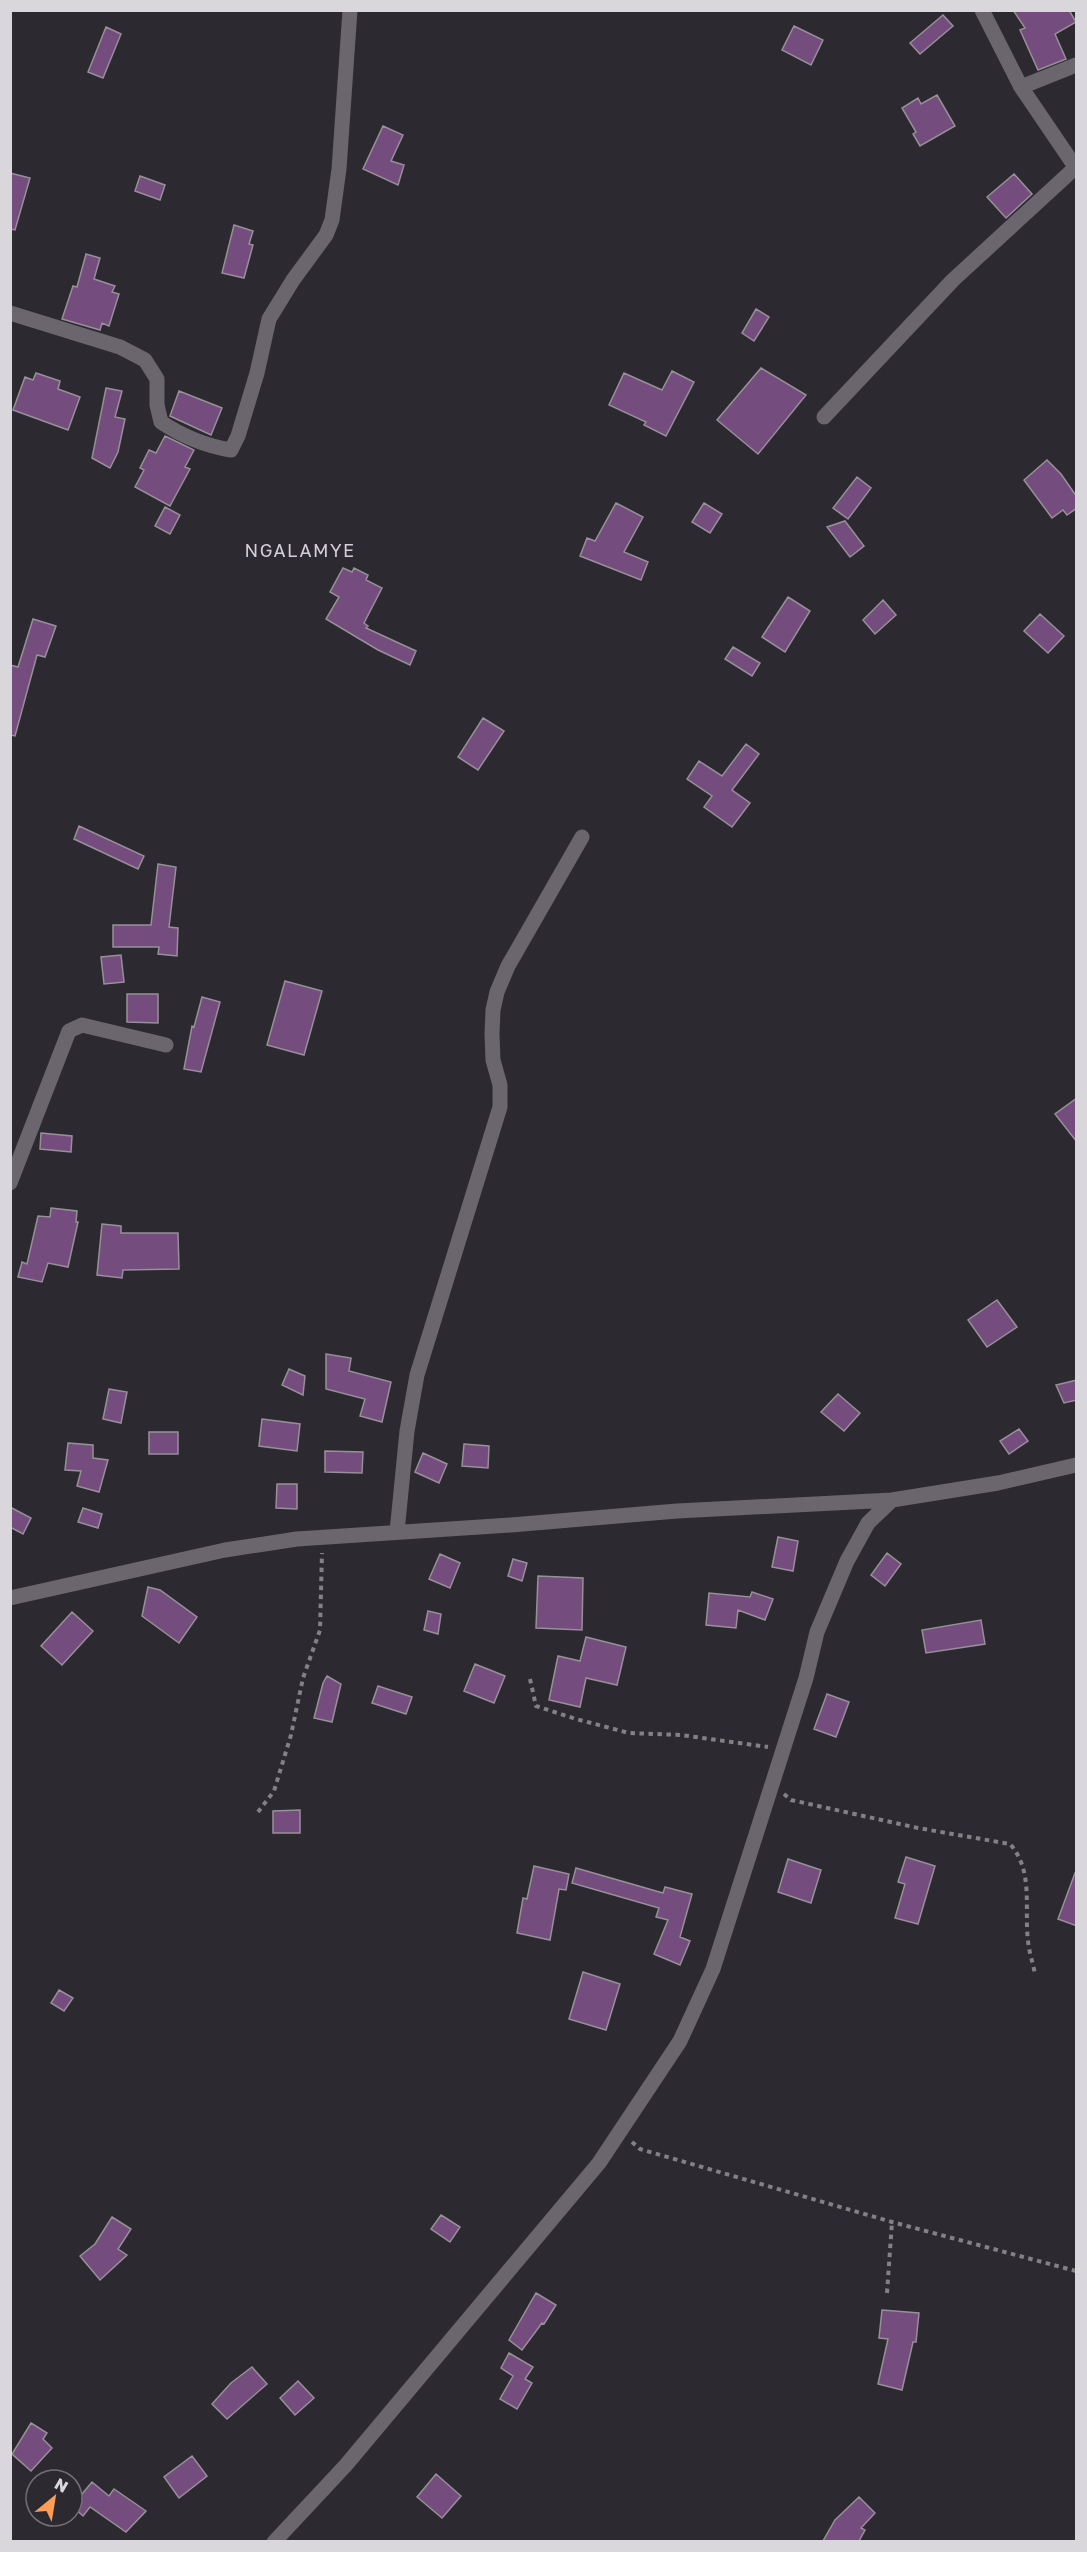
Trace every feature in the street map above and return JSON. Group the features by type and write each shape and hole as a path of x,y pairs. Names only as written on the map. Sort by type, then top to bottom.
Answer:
{"street":[{"path":"10,313 120,346 145,360 157,379 157,405 161,422 178,434 218,448 231,450 238,436 254,383 269,319 293,280 314,254 332,220 339,169 350,10"},
{"path":"824,417 953,280 1076,168 1021,87 982,10"},
{"path":"1021,87 1077,64"},
{"path":"397,1532 407,1431 417,1375 500,1107 500,1085 493,1060 492,1034 493,1010 497,992 508,966 582,837"},
{"path":"10,1183 69,1031 82,1025 166,1045"},
{"path":"10,1598 225,1550 322,1538 512,1526 677,1511 892,1500 998,1483 1077,1465"},
{"path":"274,2541 346,2465 599,2163 680,2041 713,1969 806,1678 817,1632 830,1598 868,1523 892,1500"}],"path":[{"path":"258,1812 274,1791 291,1735 303,1678 320,1630 322,1538"},
{"path":"530,1679 536,1706 576,1719 629,1733 681,1736 783,1749"},
{"path":"772,1784 791,1800 940,1832 1011,1844 1020,1855 1027,1882 1028,1941 1035,1974"},
{"path":"620,2131 640,2149 892,2222 1077,2271"},
{"path":"887,2293 892,2222"}],"building":[{"path":"1013,10 1069,10 1076,22 1055,34 1066,59 1038,70 1020,30 1025,28"},
{"path":"943,15 953,26 920,54 910,43"},
{"path":"794,26 823,40 811,65 782,50"},
{"path":"106,27 121,34 103,78 88,72"},
{"path":"937,95 955,126 920,146 913,134 916,132 902,108 918,98 921,104"},
{"path":"383,126 403,135 391,161 404,165 398,185 363,169"},
{"path":"10,173 30,178 15,230 10,229"},
{"path":"1014,174 1032,194 1006,218 987,197"},
{"path":"140,176 165,185 160,200 135,191"},
{"path":"234,225 253,231 249,244 253,245 244,278 222,273"},
{"path":"86,254 100,258 94,279 115,286 112,292 119,294 109,326 102,323 100,330 62,319 73,286 77,287"},
{"path":"756,309 769,317 754,341 742,333"},
{"path":"761,368 806,395 758,454 717,420"},
{"path":"672,371 694,382 666,436 644,425 646,422 609,405 624,373 662,390"},
{"path":"36,373 60,381 58,389 80,397 68,430 13,410 25,377 33,380"},
{"path":"106,388 122,391 115,417 125,419 118,452 110,468 92,458"},
{"path":"179,391 222,408 211,435 170,416"},
{"path":"165,436 194,450 185,467 190,469 170,506 135,487 144,470 140,468 149,450 156,453"},
{"path":"1047,460 1061,474 1077,497 1077,508 1067,515 1063,510 1052,518 1024,480"},
{"path":"857,477 871,488 848,519 833,508"},
{"path":"616,503 643,517 624,552 648,562 641,580 580,556 587,538 595,541"},
{"path":"704,503 722,514 710,533 692,522"},
{"path":"165,507 180,515 170,534 155,526"},
{"path":"845,521 864,546 850,557 827,527"},
{"path":"343,568 352,572 354,568 368,575 366,580 382,588 364,623 368,626 366,628 416,651 410,665 378,650 326,619 339,597 330,592"},
{"path":"788,597 810,611 785,652 762,637"},
{"path":"883,600 896,615 875,634 863,620"},
{"path":"1040,614 1064,636 1048,653 1024,631"},
{"path":"33,619 56,626 45,657 37,655 15,736 10,735 10,665 18,667"},
{"path":"733,647 760,663 752,676 725,659"},
{"path":"483,718 504,731 478,770 458,757"},
{"path":"746,744 759,754 732,790 750,803 732,827 704,807 712,796 687,779 699,761 722,776"},
{"path":"79,826 144,856 138,869 74,839"},
{"path":"158,864 176,867 169,927 178,928 177,956 158,954 159,947 113,947 113,925 151,925"},
{"path":"121,955 124,982 104,984 101,957"},
{"path":"285,981 322,991 304,1055 267,1045"},
{"path":"127,994 158,994 158,1023 127,1022"},
{"path":"202,997 220,1002 201,1072 184,1069 192,1026 194,1027"},
{"path":"1077,1098 1077,1142 1055,1114"},
{"path":"41,1133 72,1136 71,1152 40,1149"},
{"path":"51,1208 77,1211 76,1222 78,1222 68,1267 48,1263 42,1282 18,1277 22,1262 27,1264 38,1216 50,1217"},
{"path":"102,1224 121,1226 121,1233 178,1233 179,1269 123,1270 122,1278 97,1275"},
{"path":"997,1300 1017,1327 987,1347 968,1320"},
{"path":"326,1354 351,1358 349,1371 391,1382 382,1422 360,1416 365,1399 326,1389"},
{"path":"289,1369 305,1376 303,1395 282,1385"},
{"path":"1077,1380 1077,1400 1064,1403 1056,1385"},
{"path":"109,1389 127,1392 121,1423 103,1419"},
{"path":"838,1394 860,1413 844,1431 821,1412"},
{"path":"262,1419 300,1424 297,1451 259,1446"},
{"path":"1019,1429 1028,1441 1009,1454 1000,1441"},
{"path":"149,1432 178,1432 178,1454 149,1454"},
{"path":"68,1443 93,1445 93,1458 108,1460 99,1492 77,1486 81,1471 65,1470"},
{"path":"464,1444 489,1446 488,1468 462,1466"},
{"path":"325,1451 363,1452 362,1473 325,1472"},
{"path":"423,1453 447,1464 439,1483 415,1472"},
{"path":"277,1484 297,1484 297,1509 276,1508"},
{"path":"10,1507 31,1518 23,1534 10,1527"},
{"path":"83,1508 102,1514 98,1528 78,1522"},
{"path":"778,1537 798,1541 793,1571 772,1567"},
{"path":"887,1553 901,1564 885,1586 871,1575"},
{"path":"440,1554 460,1563 450,1588 429,1579"},
{"path":"513,1559 527,1563 522,1581 508,1576"},
{"path":"538,1576 583,1578 582,1630 536,1628"},
{"path":"148,1587 160,1590 197,1617 179,1643 142,1616"},
{"path":"752,1592 773,1599 765,1620 738,1610 736,1628 706,1625 709,1593 750,1597"},
{"path":"428,1611 441,1614 438,1634 424,1630"},
{"path":"72,1612 93,1631 62,1665 41,1646"},
{"path":"981,1620 985,1644 926,1653 922,1630"},
{"path":"586,1637 626,1647 617,1685 586,1678 580,1707 549,1700 558,1656 580,1661"},
{"path":"475,1664 505,1676 494,1703 464,1691"},
{"path":"327,1676 341,1684 332,1722 314,1718"},
{"path":"378,1686 412,1697 406,1714 372,1703"},
{"path":"827,1694 849,1702 836,1737 814,1729"},
{"path":"300,1810 300,1833 273,1833 273,1811"},
{"path":"906,1857 935,1866 918,1924 895,1918 905,1884 898,1882"},
{"path":"788,1859 821,1870 811,1903 778,1892"},
{"path":"534,1866 569,1874 566,1890 559,1889 550,1940 517,1933 523,1898 527,1899"},
{"path":"576,1868 663,1893 665,1887 692,1894 680,1937 690,1941 680,1965 654,1954 668,1920 656,1917 659,1908 572,1883"},
{"path":"1075,1873 1077,1874 1077,1926 1058,1919"},
{"path":"583,1972 620,1984 606,2030 569,2019"},
{"path":"59,1990 73,1998 64,2011 51,2003"},
{"path":"441,2215 460,2227 450,2242 431,2229"},
{"path":"112,2217 131,2229 118,2249 127,2255 100,2280 80,2256 95,2244"},
{"path":"536,2293 556,2305 544,2324 542,2323 522,2350 509,2340"},
{"path":"882,2310 919,2313 916,2342 913,2342 902,2390 878,2384 888,2339 879,2338"},
{"path":"509,2353 533,2367 525,2379 532,2383 517,2409 500,2399 513,2376 501,2368"},
{"path":"252,2367 267,2384 227,2419 212,2404 231,2383"},
{"path":"298,2381 314,2398 295,2415 280,2398"},
{"path":"31,2423 47,2433 43,2439 52,2448 34,2468 28,2468 12,2454"},
{"path":"192,2456 207,2476 179,2498 164,2477"},
{"path":"436,2474 461,2496 442,2518 417,2497"},
{"path":"92,2482 109,2496 114,2489 146,2511 126,2532 90,2507 84,2515 84,2492"},
{"path":"859,2497 875,2513 861,2528 865,2530 859,2541 823,2541 835,2520"}],"district":[{"name":"NGALAMYE","path":"300,550"}]}
